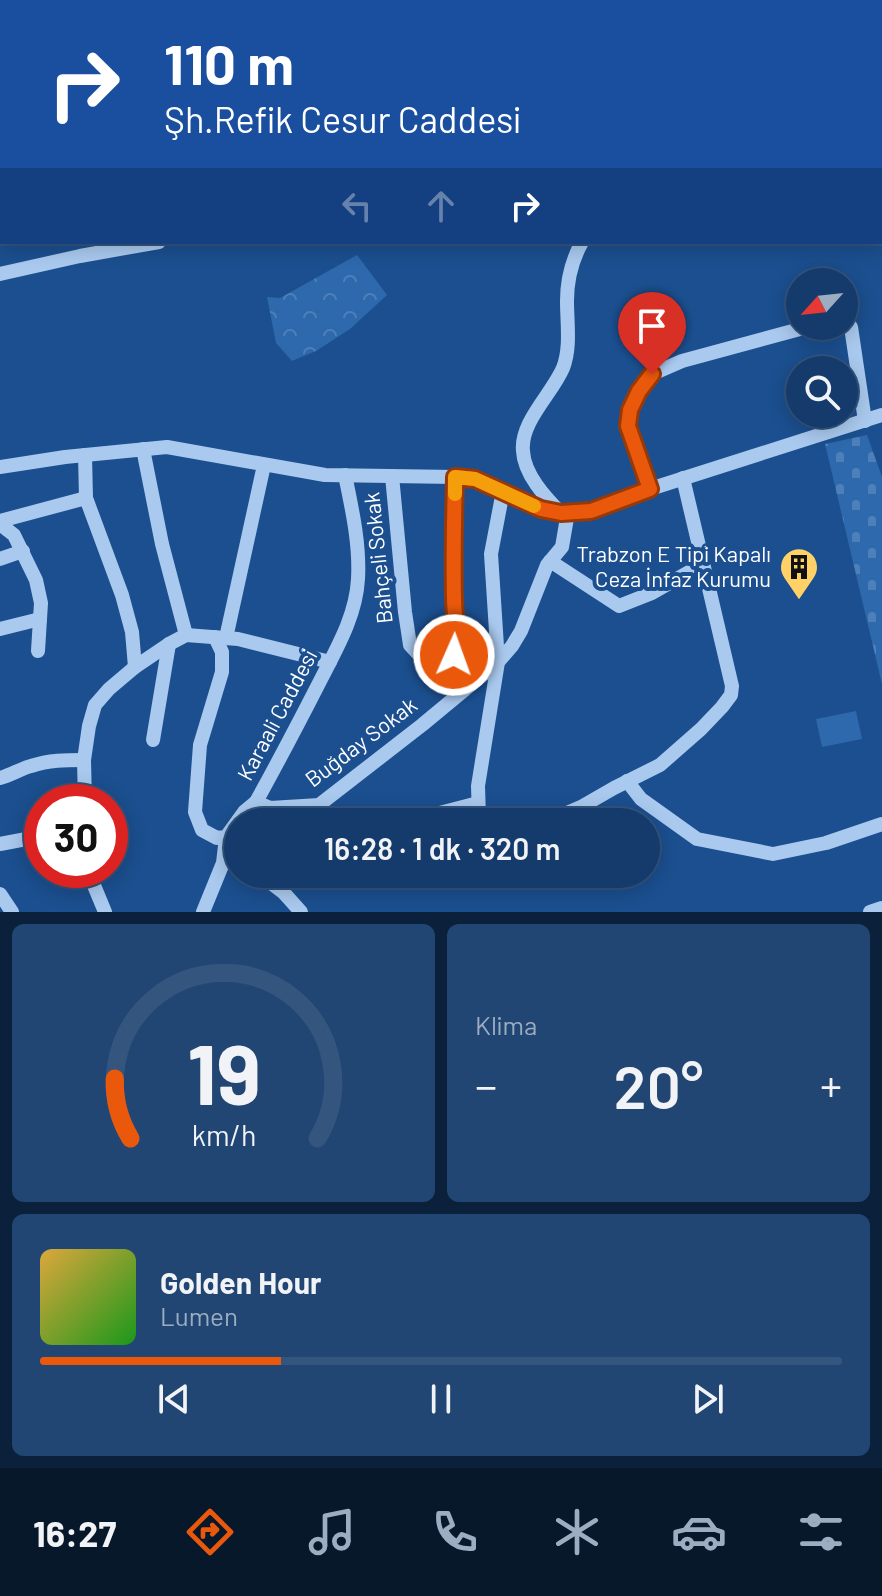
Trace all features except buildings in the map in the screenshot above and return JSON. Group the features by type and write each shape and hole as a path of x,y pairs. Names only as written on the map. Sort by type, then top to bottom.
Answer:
{"street":[{"path":"0,274 148,244"},
{"path":"565,512 547,498 533,478 523,454 523,438 564,366 572,260 581,244"},
{"path":"650,489 628,426 630,410 652,374 682,361 786,333"},
{"path":"853,340 865,421"},
{"path":"0,467 167,447 325,475 475,479 541,509 591,511 683,478 882,415"},
{"path":"143,449 162,544 186,635"},
{"path":"85,455 86,498 122,595 132,632 135,667"},
{"path":"224,837 217,838 202,830 195,812 200,745 222,672 220,637 264,465"},
{"name":"Karaali Caddesi","path":"249,808 256,802 330,662 354,607 358,578 355,525 345,475"},
{"name":"Bahçeli Sokak","path":"392,476 410,645 422,658 442,660 454,655 458,641 454,608 455,477"},
{"path":"579,808 660,765 701,729 731,695 732,686 683,478"},
{"path":"479,808 478,786 498,662 491,554 503,491"},
{"path":"0,522 86,498"},
{"name":"Buğday Sokak","path":"256,802 270,808 319,805 498,662 521,631 550,561 562,547 565,512"},
{"path":"0,522 14,535 36,580 41,603 38,651"},
{"path":"0,559 23,551"},
{"path":"550,561 619,606 652,593 703,564"},
{"path":"0,629 40,619"},
{"path":"85,784 84,760 95,705 135,667 186,635 220,637 330,662"},
{"path":"153,740 169,644"},
{"path":"0,778 48,761 84,760"},
{"path":"627,781 641,799 697,839 773,854 826,843 882,824"},
{"path":"459,808 478,803"},
{"path":"0,844 24,839"},
{"path":"203,912 224,872"},
{"path":"95,888 105,912"},
{"path":"277,888 301,912"},
{"path":"0,894 12,912"},
{"path":"870,912 882,908"}],"green space":[{"path":"357,255 387,295 350,329 316,351 292,361 276,343 267,297 280,298"},
{"path":"867,435 882,477 882,684 825,444"},
{"path":"856,711 862,739 822,747 816,719"}],"slow traffic":[{"path":"455,494 455,477 475,479 534,506"}],"place":[{"name":"Trabzon E Tipi Kapalı Ceza İnfaz Kurumu","path":"799,601"}],"route":[{"path":"454,655 458,641 454,608 455,477 475,479 541,509 561,513 591,511 650,489 628,426 630,410 652,374"}]}
